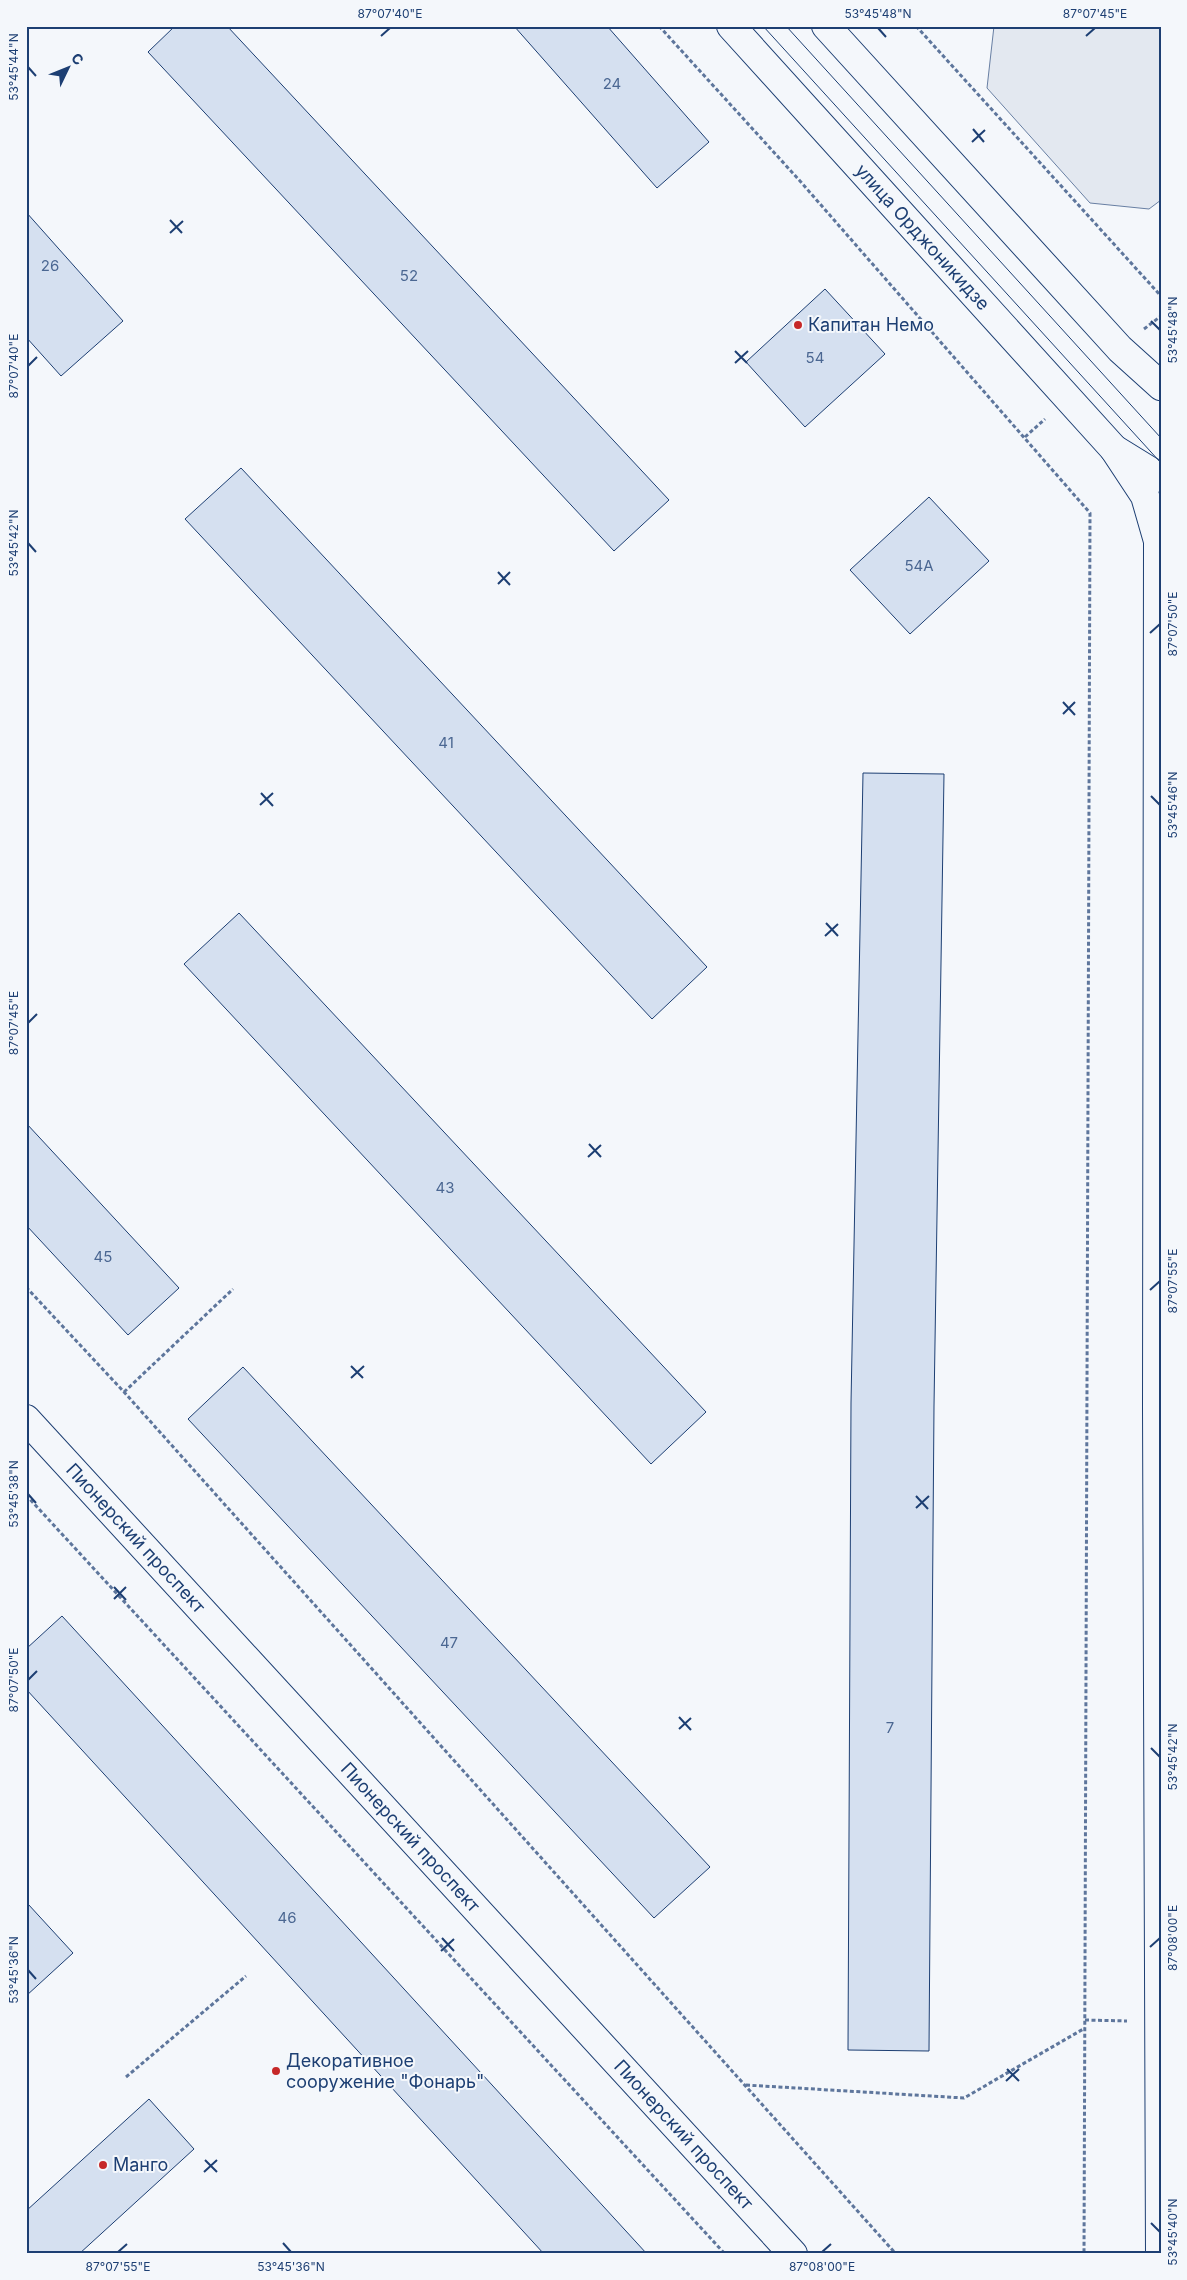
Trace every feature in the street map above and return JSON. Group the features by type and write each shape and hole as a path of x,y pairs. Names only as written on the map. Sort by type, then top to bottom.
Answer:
{"street":[{"name":"улица Орджоникидзе","path":"731,26 1114,449"},
{"path":"826,26 1120,349 1158,382"},
{"path":"1114,449 1161,478"},
{"path":"1114,449 1145,496 1158,541 1157,1426 1160,2254"},
{"name":"Пионерский проспект","path":"26,1419 794,2254"}],"path":[{"path":"659,26 812,196 1090,513 1084,2254"},
{"path":"916,26 1161,296"},
{"path":"26,1287 124,1392 896,2254"},
{"path":"124,1392 233,1290"},
{"path":"26,1495 726,2254"},
{"path":"126,2078 246,1976"},
{"path":"1085,2020 1159,2022"},
{"path":"745,2085 964,2098 1085,2028"}],"shaded area":[{"path":"994,26 1161,26 1161,200 1149,209 1090,203 987,88"}],"building":[{"path":"175,26 227,26 669,500 614,551 148,52"},
{"path":"514,26 607,26 709,142 657,188"},
{"path":"26,212 123,321 61,376 26,337"},
{"path":"825,289 885,354 805,427 746,362"},
{"path":"241,468 707,967 652,1019 185,519"},
{"path":"929,497 989,561 910,634 850,570"},
{"path":"863,773 944,774 934,1406 929,2051 848,2050 851,1403"},
{"path":"239,913 706,1412 651,1464 184,964"},
{"path":"26,1123 179,1288 128,1335 26,1225"},
{"path":"243,1367 710,1867 654,1918 188,1419"},
{"path":"62,1616 647,2254 544,2254 26,1689 26,1649"},
{"path":"28,1904 73,1953 26,1996 26,1905"},
{"path":"149,2099 194,2149 79,2254 26,2254 26,2211"}],"tram line":[{"path":"763,26 1161,463"},
{"path":"786,26 1161,438"}],"place":[{"name":"Капитан Немо","path":"798,325"},
{"name":"Декоративное сооружение \"Фонарь\"","path":"276,2071"},
{"name":"Манго","path":"103,2165"}]}
